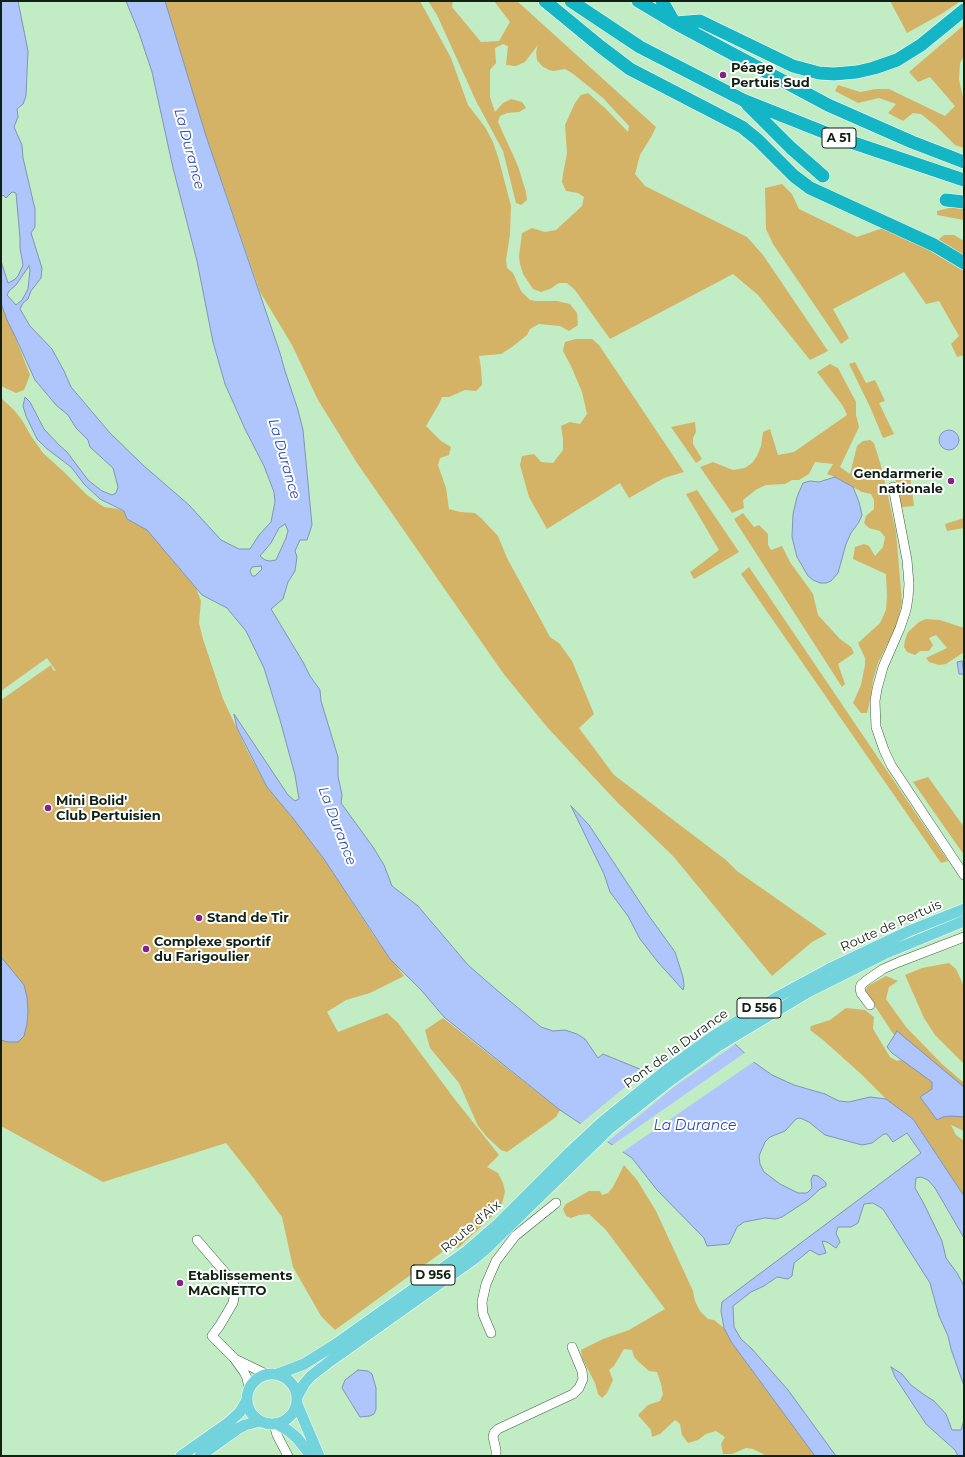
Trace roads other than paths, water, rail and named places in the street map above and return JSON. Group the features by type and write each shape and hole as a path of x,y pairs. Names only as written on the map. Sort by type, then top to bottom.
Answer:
{"highway":[{"path":"545,1 630,68 742,127 758,140 794,176 810,188 934,245 964,263"},
{"name":"A 51","path":"571,1 640,46 743,100 836,137 964,180"},
{"name":"A 51","path":"638,1 675,24 828,105 869,124 964,162"},
{"path":"662,1 675,24 700,21 793,66 819,73 834,74 868,69 897,60 926,41 964,10"},
{"path":"743,100 791,148 823,176"},
{"path":"946,200 964,202"}],"main road":[{"name":"Route de Pertuis","path":"829,969 909,931 964,909"},
{"name":"Route de Pertuis","path":"834,979 884,954 964,921"},
{"name":"Pont de la Durance","path":"573,1156 626,1116 695,1056 779,996 829,969"},
{"name":"Pont de la Durance","path":"695,1056 753,1025 808,992 834,979"},
{"name":"Route d'Aix","path":"278,1374 304,1364 333,1346 467,1251 573,1156"},
{"name":"Route d'Aix","path":"297,1400 304,1384 311,1376 483,1252 519,1218 573,1156"},
{"path":"181,1456 228,1423 240,1412 247,1400 249,1388 256,1379 266,1374 278,1374 289,1379 293,1384 297,1400 319,1456"},
{"path":"247,1400 251,1412 260,1421"},
{"path":"275,1424 282,1422 292,1415 297,1400"},
{"path":"200,1456 239,1428 260,1421 275,1424 288,1431 297,1438 311,1456"}],"street":[{"path":"893,487 907,560 909,584 906,610 883,667 879,682 875,701 876,727 891,765 964,875"},
{"path":"952,856 964,870"},
{"path":"870,1005 860,988 861,985 867,980 883,969 964,937"},
{"path":"491,1333 482,1314 482,1302 486,1284 496,1261 515,1236 556,1202"},
{"path":"197,1240 234,1285 235,1292 233,1303 212,1336 234,1358 246,1375 249,1388"},
{"path":"496,1456 493,1437 494,1433 498,1429 573,1394 579,1388 583,1379 582,1371 572,1347"},
{"path":"234,1358 266,1374"},
{"path":"275,1424 277,1435 288,1456"}],"water":[{"name":"La Durance","path":"1,1 18,1 28,51 26,96 23,104 17,109 18,117 14,127 22,145 23,158 35,209 35,227 31,233 42,268 41,278 20,309 30,326 52,349 71,387 110,433 144,466 189,505 221,540 239,549 250,549 259,535 271,522 275,502 274,492 264,466 245,429 225,384 213,342 197,261 173,168 152,72 139,33 126,1 165,1 206,136 280,353 303,430 312,525 307,540 300,540 295,551 297,557 295,571 288,582 283,599 271,609 310,676 320,690 321,701 338,757 338,776 342,795 341,803 373,847 384,865 392,886 418,906 468,965 541,1027 553,1031 565,1030 577,1034 585,1039 598,1058 603,1054 647,1072 678,1053 689,1038 704,1025 715,1025 755,1063 772,1075 794,1085 825,1094 839,1101 849,1102 870,1097 886,1099 913,1119 964,1196 964,1238 935,1188 928,1180 921,1177 916,1178 915,1188 942,1241 946,1258 964,1286 964,1386 948,1336 939,1316 930,1283 883,1209 873,1203 864,1204 858,1223 851,1227 838,1227 836,1233 840,1242 836,1248 827,1242 822,1241 826,1253 819,1255 810,1250 794,1263 792,1276 788,1279 777,1277 764,1286 751,1292 733,1306 734,1327 741,1339 752,1349 788,1390 836,1456 815,1456 732,1343 724,1328 721,1311 722,1302 921,1153 907,1133 893,1142 887,1134 884,1134 872,1143 862,1145 825,1135 809,1122 800,1118 796,1119 785,1131 770,1137 765,1142 759,1156 760,1164 764,1172 780,1184 798,1193 807,1193 812,1188 811,1180 813,1175 822,1179 826,1183 826,1186 782,1217 776,1219 765,1218 744,1222 737,1227 729,1244 707,1246 704,1238 657,1190 632,1158 560,1110 444,1017 422,991 390,959 324,859 267,787 237,728 234,714 288,795 295,801 299,799 295,775 264,668 246,631 227,608 202,595 147,530 127,519 124,511 100,499 84,484 71,467 46,448 37,439 23,406 25,397 30,402 44,429 67,452 88,480 102,491 112,495 116,493 118,487 113,468 90,447 88,440 76,428 68,415 56,405 35,380 7,320 1,303 1,261 8,283 18,276 23,265 20,248 16,193 12,192 6,198 3,195 1,197","holes":["29,266 28,289 22,300 16,305 7,295","285,524 288,531 286,538 276,560 265,560 260,556 271,543 279,528","261,566 262,569 255,576 252,576 250,571 252,567"]},
{"path":"949,430 956,433 959,440 956,447 949,450 942,447 939,440 942,433"},
{"path":"835,477 853,487 862,515 846,544 838,573 831,581 820,583 808,576 797,557 792,537 793,514 797,497 803,483 810,481 819,482"},
{"path":"962,661 964,674 959,674 957,662"},
{"path":"571,806 589,825 649,916 675,952 683,977 683,990 640,939 628,916 610,892 604,874"},
{"path":"1,957 24,985 27,997 27,1024 24,1036 18,1042 1,1040"},
{"path":"897,1031 964,1087 964,1117 951,1116 943,1117 937,1120 920,1097 932,1089 932,1082 892,1053 887,1047"},
{"path":"891,1367 902,1374 911,1385 934,1401 946,1414 952,1430 961,1430 964,1420 964,1456 958,1456 955,1450 926,1424 895,1377"},
{"path":"358,1370 368,1371 372,1374 376,1388 376,1409 374,1414 370,1416 360,1417 342,1388 345,1380"}],"place":[{"name":"Péage Pertuis Sud","path":"723,75"},
{"name":"Gendarmerie nationale","path":"951,481"},
{"name":"Mini Bolid' Club Pertuisien","path":"48,808"},
{"name":"Stand de Tir","path":"199,918"},
{"name":"Complexe sportif du Farigoulier","path":"146,949"},
{"name":"Etablissements MAGNETTO","path":"180,1283"}]}
